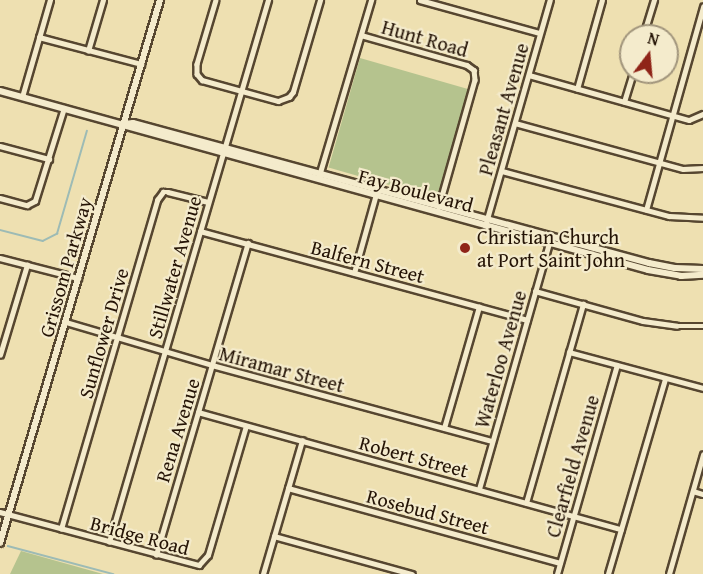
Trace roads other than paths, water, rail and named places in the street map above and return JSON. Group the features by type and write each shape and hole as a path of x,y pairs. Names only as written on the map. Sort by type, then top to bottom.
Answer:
{"main road":[{"name":"Grissom Parkway","path":"0,543 160,0"},
{"name":"Fay Boulevard","path":"0,91 671,274 703,275"},
{"name":"Fay Boulevard","path":"632,262 675,268 703,268"}],"street":[{"path":"22,97 50,0"},
{"path":"88,51 104,0"},
{"path":"216,0 197,64 197,74 202,80 278,101 290,97 320,0"},
{"name":"Stillwater Avenue","path":"109,542 268,0"},
{"path":"319,177 371,0"},
{"path":"420,0 540,33"},
{"name":"Pleasant Avenue","path":"486,223 550,0"},
{"path":"577,89 602,0"},
{"path":"647,24 654,0"},
{"path":"646,210 703,7"},
{"name":"Hunt Road","path":"361,35 467,65 474,70 475,80 439,209"},
{"path":"39,37 141,64"},
{"path":"529,75 689,120 703,114"},
{"path":"624,102 629,84"},
{"path":"0,198 27,205 35,201 64,108"},
{"path":"515,123 683,169 703,168"},
{"path":"0,146 49,159"},
{"path":"502,171 669,216 703,218"},
{"name":"Sunflower Drive","path":"61,529 159,196 163,192 172,192 208,202"},
{"path":"354,273 377,193"},
{"name":"Balfern Street","path":"200,231 527,320"},
{"name":"Waterloo Avenue","path":"478,489 550,240"},
{"name":"Rena Avenue","path":"156,555 248,243"},
{"path":"0,258 78,279"},
{"path":"0,355 27,264"},
{"path":"536,291 652,323 703,326"},
{"path":"526,503 583,304"},
{"path":"444,428 479,307"},
{"name":"Miramar Street","path":"66,322 212,366 492,441"},
{"path":"569,352 703,388"},
{"name":"Clearfield Avenue","path":"557,574 617,365"},
{"path":"608,574 665,379"},
{"name":"Robert Street","path":"198,412 621,529"},
{"name":"Bridge Road","path":"0,512 193,566 206,560 246,426"},
{"path":"263,574 302,441"},
{"path":"669,574 703,455"},
{"name":"Rosebud Street","path":"288,488 560,563"},
{"path":"693,491 703,494"},
{"path":"274,536 412,574"}],"waterway":[{"path":"0,230 43,241 57,234 87,131"},
{"path":"8,546 113,574"}],"place":[{"name":"Christian Church at Port Saint John","path":"465,248"}]}
